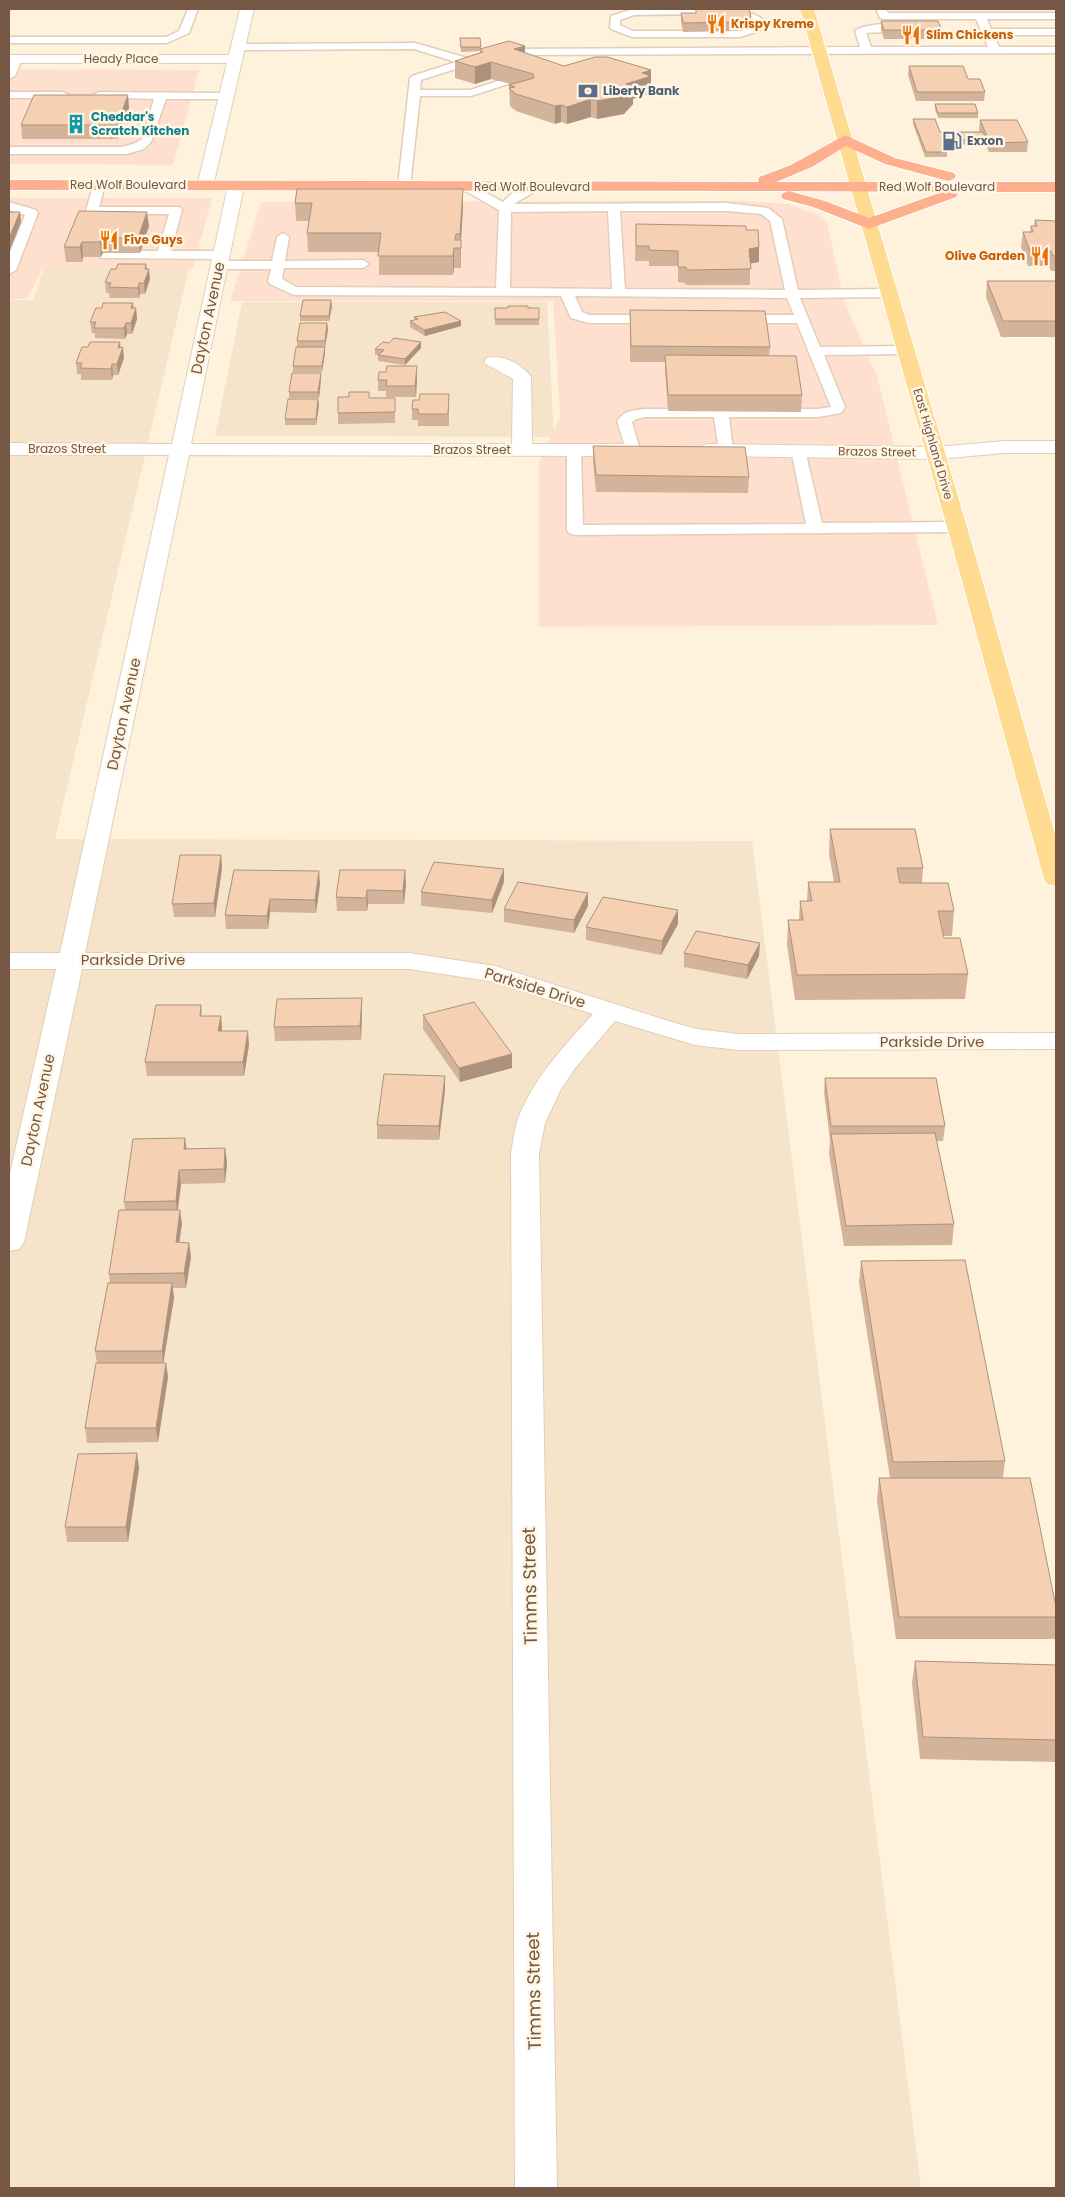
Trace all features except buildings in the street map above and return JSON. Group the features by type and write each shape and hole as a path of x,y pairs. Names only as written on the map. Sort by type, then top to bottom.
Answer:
{"highway":[{"path":"736,187 790,172 811,162 845,140 890,161 928,172 999,187"},
{"name":"Red Wolf Boulevard","path":"9,186 1056,187"},
{"path":"736,187 819,204 869,224 944,196 999,187"}],"main road":[{"name":"East Highland Drive","path":"809,16 936,452 1056,880"}],"street":[{"path":"205,186 235,53 247,9"},
{"name":"Heady Place","path":"13,59 235,53"},
{"name":"Dayton Avenue","path":"9,1242 181,449 236,186"},
{"path":"494,362 507,366 522,377 522,450"},
{"path":"936,452 1005,447 1056,447"},
{"name":"Brazos Street","path":"9,449 642,450"},
{"name":"Brazos Street","path":"689,450 936,452"},
{"path":"936,452 1010,464 1056,465"},
{"name":"Parkside Drive","path":"9,961 409,961 495,974 695,1037 738,1042 1056,1041"},
{"name":"Timms Street","path":"536,2188 525,1153 531,1121 548,1085 563,1064 610,1011"}],"lane":[{"path":"9,40 167,40 184,33 193,9"},
{"path":"881,9 884,16 1056,16"},
{"path":"762,23 750,16 729,13 633,12 615,18 615,28 632,34 740,34 756,29 762,23 809,16"},
{"path":"980,16 995,50"},
{"path":"866,50 860,31 869,28 915,28"},
{"path":"988,32 1056,32"},
{"path":"967,37 972,50"},
{"path":"235,53 415,46 468,62"},
{"path":"404,186 416,78 498,52 563,57 866,50 1056,50"},
{"path":"9,76 13,59"},
{"path":"415,93 472,93 504,82"},
{"path":"9,95 225,96"},
{"path":"9,151 132,149 146,140 161,96"},
{"path":"99,185 92,210 176,210 163,255"},
{"path":"466,186 505,208 727,207 764,211 776,219 792,294 838,407 836,410 818,413 632,415 624,421 642,450"},
{"path":"503,292 505,208 512,198 533,187"},
{"path":"9,206 32,213 9,270"},
{"path":"614,207 619,294"},
{"path":"283,237 275,282 294,291 567,294 890,293"},
{"path":"105,255 163,255 279,264 363,264"},
{"path":"567,294 576,315 589,319 676,319"},
{"path":"725,319 802,319"},
{"path":"816,352 906,350"},
{"path":"721,413 726,450"},
{"path":"574,450 575,530 957,527"},
{"path":"798,450 816,528"}],"shaded area":[{"path":"9,69 199,70 173,165 9,164"},
{"path":"9,198 212,198 193,269 43,268 27,299 9,299"},
{"path":"744,201 788,204 819,215 827,222 844,301 877,376 938,625 539,627 539,463 560,416 553,301 230,301 261,202"},
{"path":"44,268 189,268 55,839 752,841 921,2188 9,2188 9,300 33,300"},
{"path":"242,302 547,302 554,437 215,436"}],"place":[{"name":"Krispy Kreme","path":"716,24"},
{"name":"Slim Chickens","path":"911,35"},
{"name":"Liberty Bank","path":"588,91"},
{"name":"Cheddar's Scratch Kitchen","path":"76,124"},
{"name":"Exxon","path":"952,141"},
{"name":"Five Guys","path":"109,240"},
{"name":"Olive Garden","path":"1040,256"}]}
